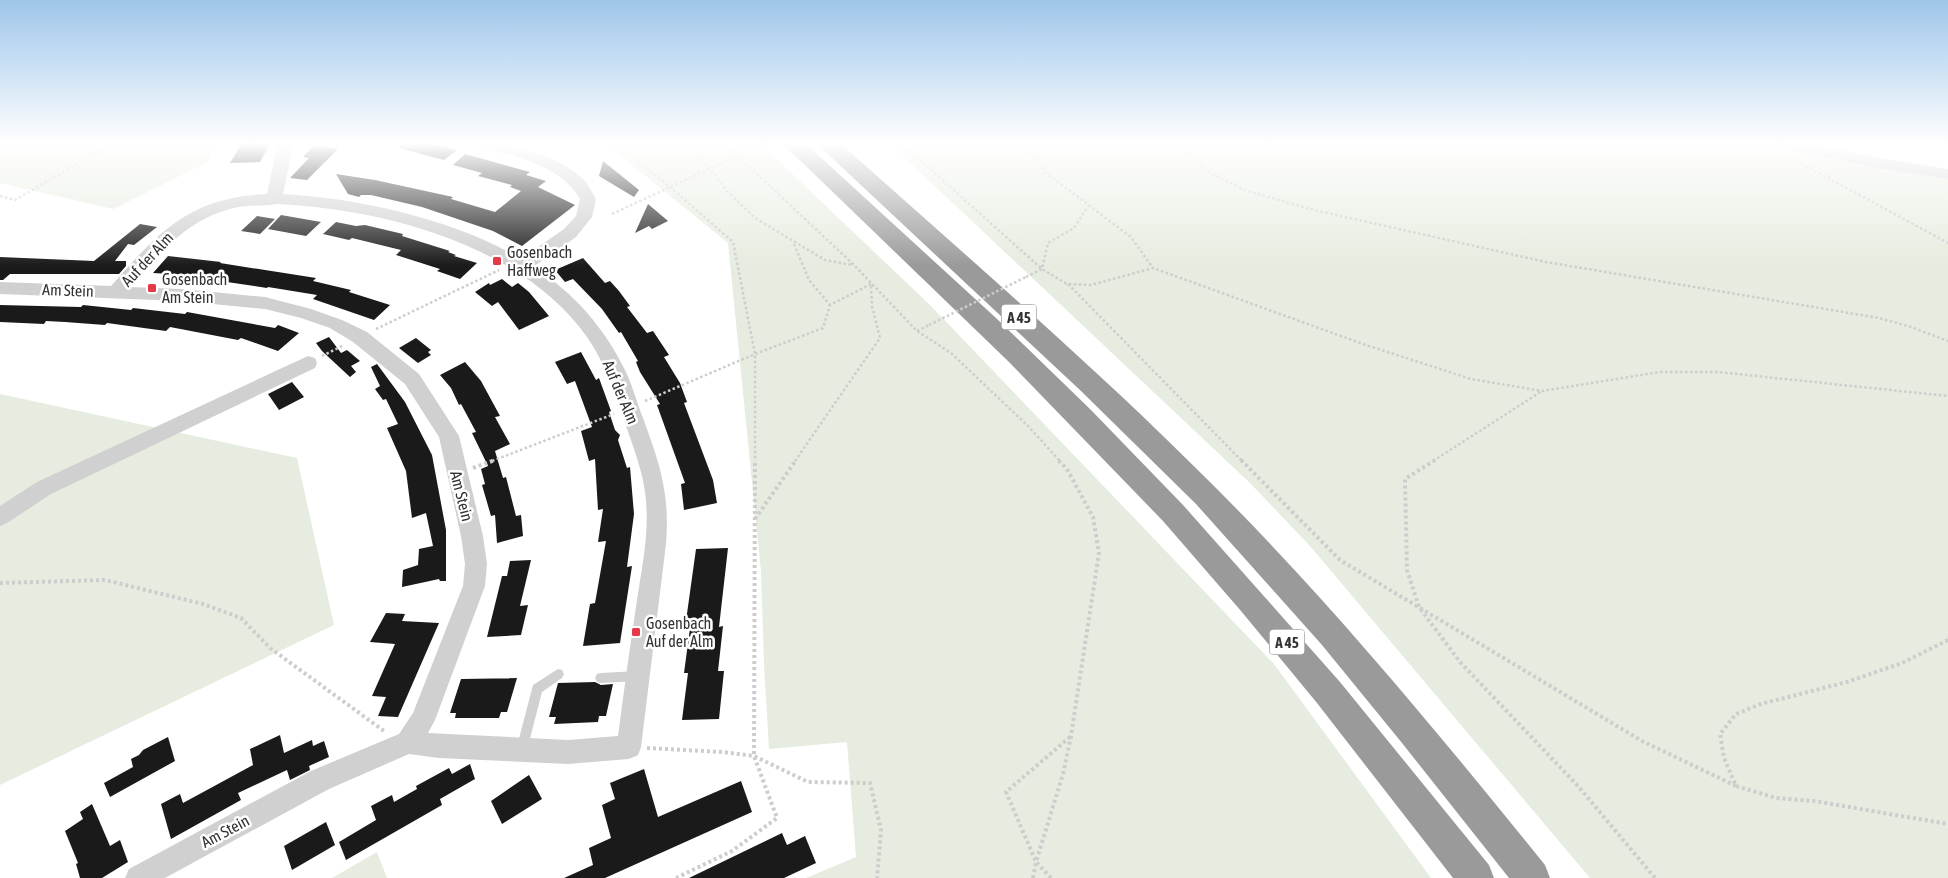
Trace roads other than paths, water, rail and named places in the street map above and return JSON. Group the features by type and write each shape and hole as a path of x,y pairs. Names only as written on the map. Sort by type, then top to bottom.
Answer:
{"highway":[{"name":"A 45","path":"837,184 930,270 1083,420 1172,513 1272,624 1383,758 1476,878"},
{"name":"A 45","path":"873,184 948,250 1111,403 1206,496 1325,627 1433,754 1532,878"}],"street":[{"path":"274,200 277,184"},
{"path":"523,266 570,233 584,217 588,200 579,184"},
{"name":"Auf der Alm","path":"116,292 166,236 201,213 241,201 274,200 323,203 393,215 437,227 476,242 523,266 560,295 589,327 614,367 630,408 655,487 657,529 629,747 568,752 522,750"},
{"name":"Am Stein","path":"0,288 182,295 264,304 305,313 336,324 360,336 412,379 449,436 472,536 476,564 474,586 423,720 408,742 320,780 138,878"},
{"path":"0,517 44,488 308,363"},
{"path":"408,742 439,746 522,750"}],"lane":[{"path":"522,750 537,689 558,674"},
{"path":"601,678 638,676"}],"place":[{"name":"Gosenbach Haffweg","path":"497,261"},
{"name":"Gosenbach Am Stein","path":"152,288"},
{"name":"Gosenbach Auf der Alm","path":"636,632"}]}
